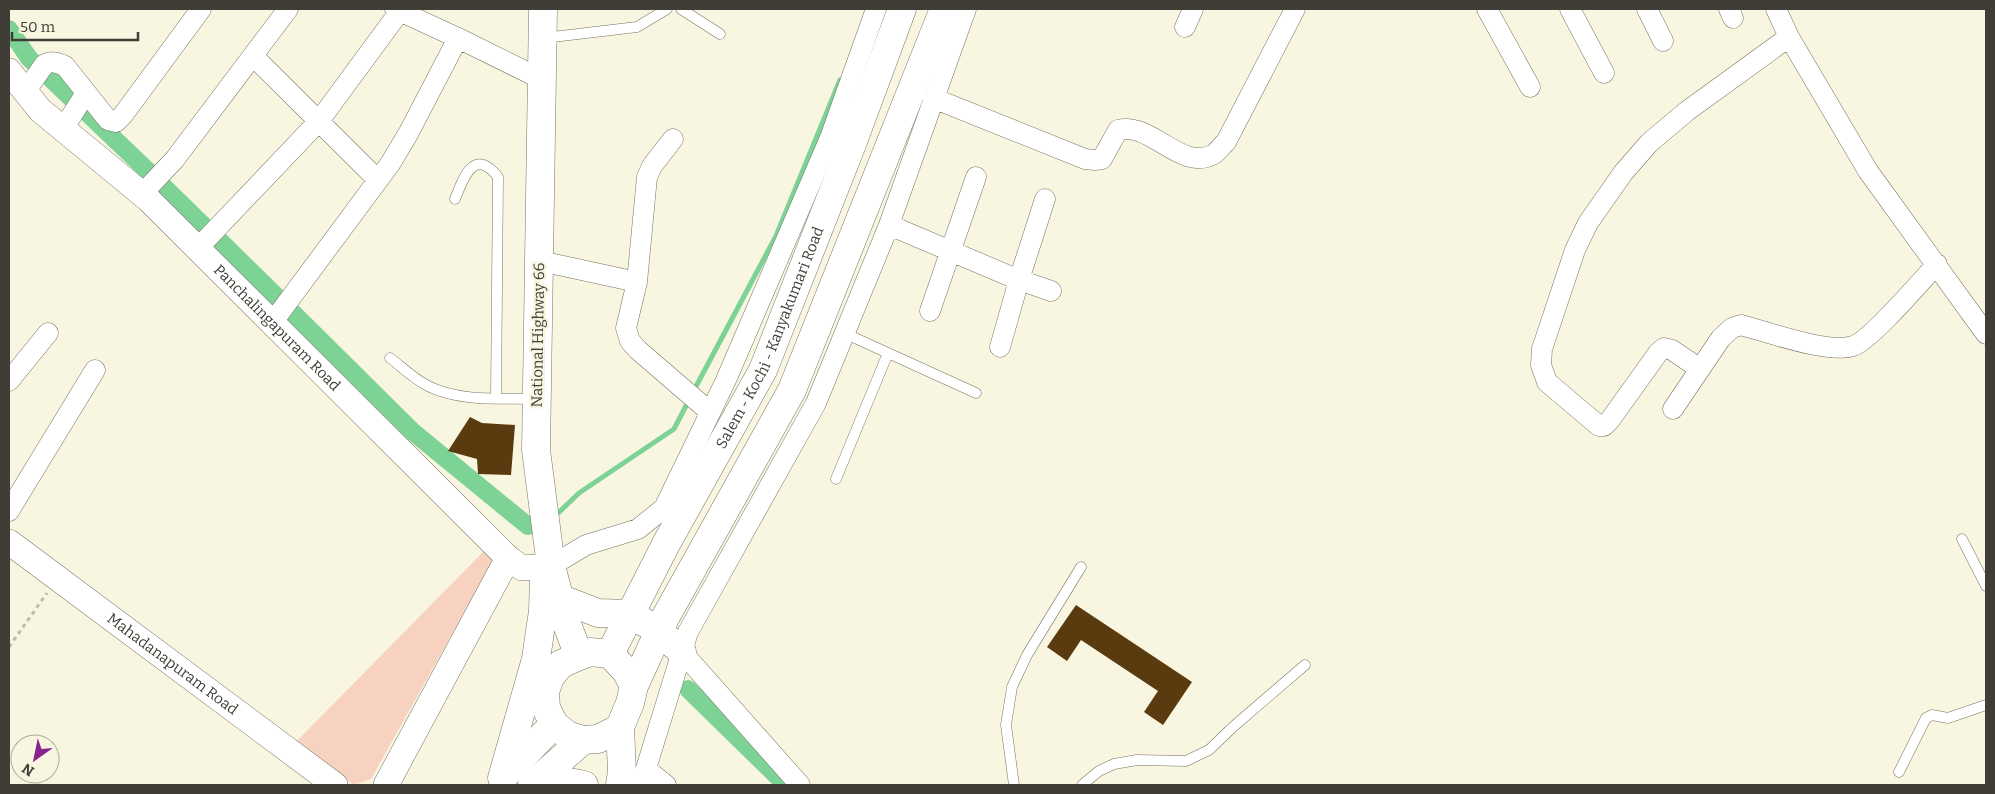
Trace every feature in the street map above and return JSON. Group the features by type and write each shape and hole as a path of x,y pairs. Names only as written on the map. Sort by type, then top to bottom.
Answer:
{"highway":[{"name":"National Highway 66","path":"544,9 536,450 547,567 560,598 579,656"},
{"name":"Salem - Kochi - Kanyakumari Road","path":"610,654 666,544 762,370 852,144 902,9"},
{"path":"620,785 622,772 620,726 630,703 634,686 659,631 792,390 944,9"},
{"path":"499,782 536,659 547,567"},
{"path":"560,598 598,613 630,614 659,631 682,652"},
{"path":"620,726 598,739 583,740 567,735 554,724 546,708 545,692 550,677 561,664 579,656 590,652 610,654 626,671 634,686"},
{"path":"499,782 554,724"},
{"path":"533,785 583,740"},
{"path":"533,785 546,781 584,785"}],"street":[{"path":"25,92 44,65 48,62 53,62 65,66 108,120 116,122 200,9"},
{"path":"142,194 175,158 288,9"},
{"path":"547,567 586,545 638,529 664,508 726,380 830,138 876,9"},
{"path":"666,785 644,777 688,632 816,403 889,226 966,9"},
{"path":"933,98 1085,159 1102,159 1118,130 1125,128 1142,133 1186,156 1202,159 1214,154 1226,142 1295,9"},
{"path":"1487,9 1530,87"},
{"path":"1570,9 1604,73"},
{"path":"1647,9 1663,41"},
{"path":"1776,9 1789,37 1868,171 1986,334"},
{"path":"198,248 319,121 398,10 542,80"},
{"path":"1700,369 1672,350 1664,348 1658,353 1610,420 1604,426 1599,426 1547,382 1541,366 1542,349 1574,250 1588,223 1623,173 1649,143 1686,111 1789,37"},
{"path":"272,323 378,180 408,134 458,38"},
{"path":"253,56 378,180"},
{"name":"Panchalingapuram Road","path":"9,71 40,110 142,194 508,558 522,568 547,567"},
{"path":"63,129 86,93"},
{"path":"673,139 652,166 647,177 637,282 626,328 630,340 638,350 710,412"},
{"path":"930,312 976,177"},
{"path":"1000,347 1044,199"},
{"path":"889,226 949,252 1051,291"},
{"path":"540,261 637,282"},
{"path":"1673,409 1721,338 1732,328 1741,325 1835,349 1854,346 1870,335 1937,264"},
{"path":"9,382 48,333"},
{"path":"9,511 95,370"},
{"name":"Mahadanapuram Road","path":"9,542 335,785"},
{"path":"386,785 508,558"},
{"path":"682,652 800,785"}],"lane":[{"path":"543,38 637,27 667,9"},
{"path":"680,9 720,34"},
{"path":"455,199 466,173 472,167 483,164 491,168 498,177 496,398"},
{"path":"844,333 976,393"},
{"path":"836,479 888,353"},
{"path":"390,358 412,376 429,386 461,396 537,399"},
{"path":"1962,539 1986,586"},
{"path":"1014,785 1006,725 1012,687 1027,655 1081,567"},
{"path":"1082,785 1099,771 1114,764 1137,760 1186,761 1209,750 1305,665"},
{"path":"1899,772 1926,718 1932,715 1948,718 1986,705"}],"path":[{"path":"9,647 58,579"}],"shaded area":[{"path":"488,547 495,557 371,779 354,785 297,741"}],"building":[{"path":"470,417 482,423 515,425 511,475 478,474 477,459 448,451"},
{"path":"1076,605 1192,682 1163,725 1144,712 1158,691 1081,640 1067,661 1047,647"}],"waterway":[{"path":"9,29 29,58 38,67"},
{"path":"47,75 73,100"},
{"path":"693,392 776,236 840,80"},
{"path":"83,109 150,173"},
{"path":"164,187 206,228"},
{"path":"219,240 279,299"},
{"path":"293,313 412,431 528,526"},
{"path":"554,517 579,493 674,429 689,400"},
{"path":"688,689 786,785"}]}
